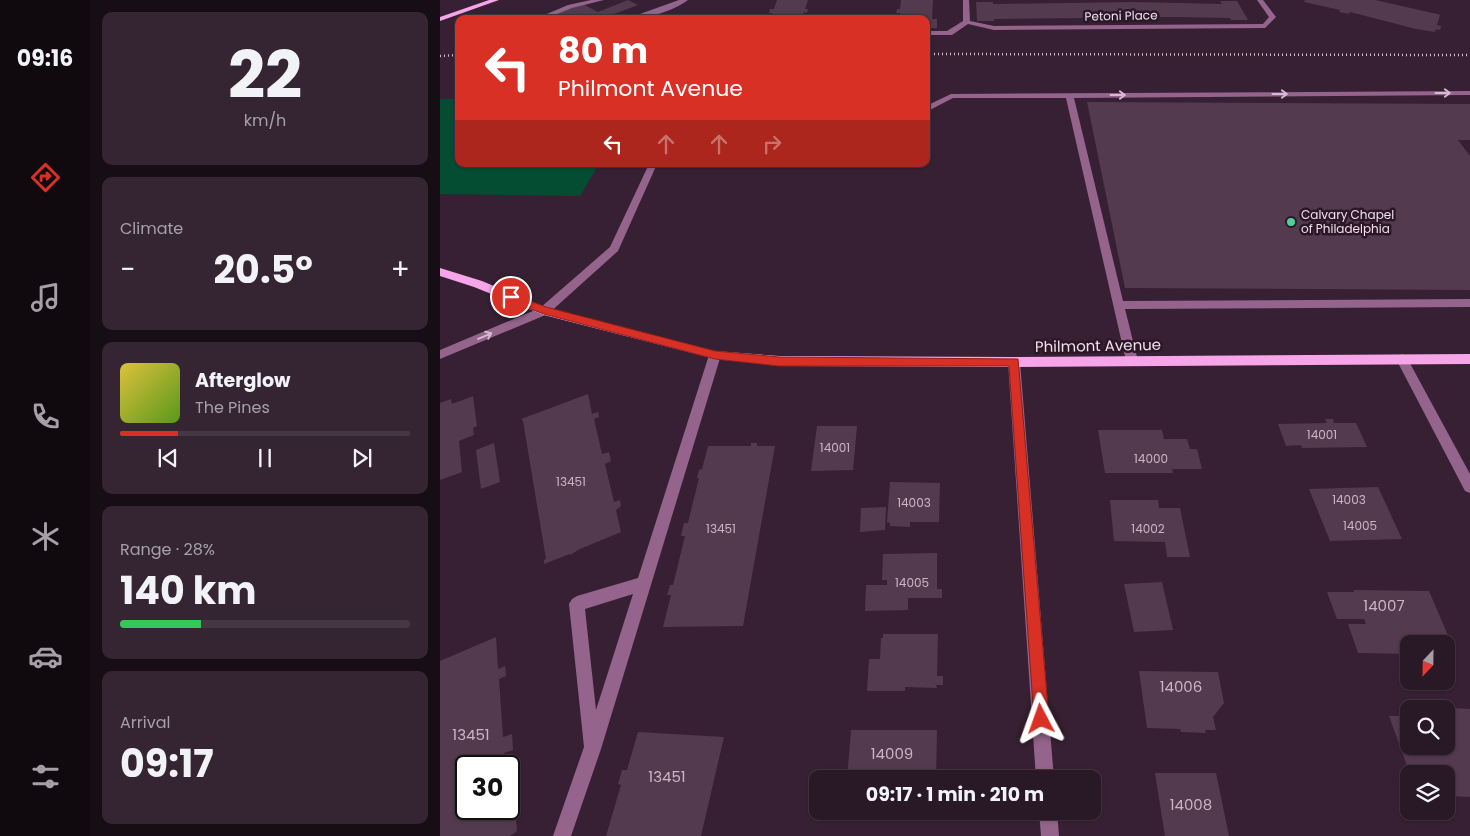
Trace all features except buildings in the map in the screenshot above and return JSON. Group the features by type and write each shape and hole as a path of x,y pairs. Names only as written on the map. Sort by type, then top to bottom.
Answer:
{"main road":[{"path":"440,19 496,0"},
{"name":"Philmont Avenue","path":"440,272 478,284 544,310 715,355 779,362 1470,359"}],"street":[{"path":"548,15 570,6 601,0"},
{"path":"639,15 656,12 685,0"},
{"path":"930,33 949,33 967,22 966,0"},
{"name":"Petoni Place","path":"967,22 994,28 1265,26 1273,17 1260,0"},
{"path":"930,108 951,96 1470,93"},
{"path":"1069,95 1132,361"},
{"path":"440,355 544,310 614,249 653,167"},
{"path":"1119,305 1470,303"},
{"path":"562,836 592,749 715,355"},
{"path":"1402,359 1470,486"},
{"path":"1014,362 1045,770"},
{"path":"592,749 576,604 642,584"},
{"path":"1049,820 1050,836"}],"green space":[{"path":"440,99 455,99 455,167 597,167 580,196 440,194"}],"railway":[{"path":"930,54 1470,55"},
{"path":"440,56 455,55"}],"place":[{"name":"Calvary Chapel of Philadelphia","path":"1291,222"}],"route":[{"path":"511,297 544,310 715,355 779,362 1014,362 1041,719"}]}
